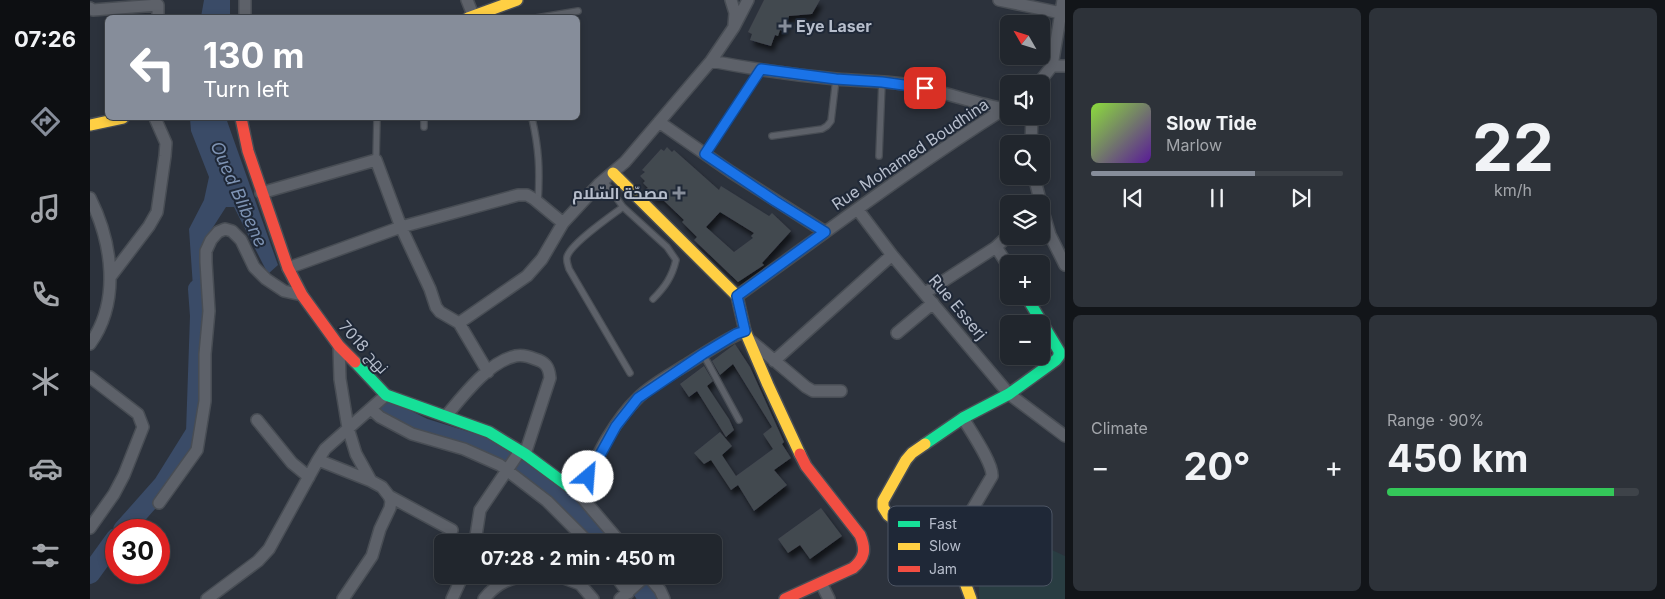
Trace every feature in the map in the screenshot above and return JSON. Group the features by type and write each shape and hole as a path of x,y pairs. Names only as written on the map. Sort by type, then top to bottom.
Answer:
{"street":[{"path":"245,0 245,15"},
{"path":"467,0 471,15"},
{"path":"474,15 517,0"},
{"path":"731,0 735,13 734,27"},
{"path":"458,323 527,276 542,259 563,223 614,173 711,60 734,27 748,0"},
{"path":"999,0 1062,13"},
{"path":"1045,75 1052,66 1063,0"},
{"path":"90,8 93,10 158,3"},
{"path":"711,60 836,79 882,82 925,88 969,101 1000,107"},
{"path":"1052,66 1065,66"},
{"name":"Rue Mohamed Boudhina","path":"737,296 910,172 1000,112"},
{"path":"90,125 114,120"},
{"path":"111,276 149,226 157,212 166,143 156,120"},
{"name":"نهج 7018","path":"241,120 244,136 288,268 302,295 339,346 386,395 418,408 490,432 579,494"},
{"path":"659,122 825,232"},
{"path":"262,193 376,160 401,227 430,289 436,307 440,312 458,323 488,372"},
{"path":"614,173 737,296 747,335 802,468 860,535 864,544 866,552 862,561 854,568 786,599"},
{"path":"288,268 401,227 518,195 526,195 563,223"},
{"path":"90,198 99,216 111,276 107,307 102,323 90,344"},
{"name":"Rue Esserj","path":"858,210 892,255 1009,394 1065,436"},
{"path":"159,503 196,450 205,401 205,354 209,311 206,251 211,240 218,232 226,229 232,231 240,240 254,267 266,279 284,291 302,295"},
{"path":"1050,235 1065,265"},
{"path":"925,293 1000,243"},
{"path":"996,247 1001,255"},
{"path":"774,361 892,255"},
{"path":"896,333 932,303"},
{"path":"888,515 883,507 883,501 906,460 912,453 963,418 1009,394 1059,356 1059,351 1031,305"},
{"path":"613,534 579,494 616,426 638,398 703,354 736,334 747,335 774,361 806,387 813,391 841,391"},
{"path":"339,346 340,379 348,428 356,454 371,481"},
{"path":"446,416 488,372 500,362 513,356 526,356 544,362 550,370 550,378 521,453 507,469 480,510 476,534"},
{"path":"90,377 138,414 143,427 124,476 90,528"},
{"path":"206,599 258,561 269,549 325,449 386,395"},
{"path":"371,409 380,417 412,434 464,449 507,469 547,501 580,534"},
{"path":"963,418 990,463 992,472 992,476 974,506"},
{"path":"257,420 292,462 308,477"},
{"path":"318,460 371,481 382,487 389,496 452,530"},
{"path":"343,599 372,556 380,530 390,508 389,496"},
{"path":"821,583 829,599"},
{"path":"452,599 459,584"},
{"path":"484,599 491,589 498,584"},
{"path":"580,584 593,599"},
{"path":"627,593 637,584"},
{"path":"654,584 660,590 664,599"},
{"path":"967,586 972,599"}],"lane":[{"path":"554,15 578,11"},
{"path":"705,154 761,69"},
{"path":"772,136 822,129 827,126 831,121 836,79"},
{"path":"879,156 882,82"},
{"path":"376,160 377,120"},
{"path":"424,120 424,127"},
{"path":"532,120 538,148 540,176 538,203"},
{"path":"604,181 623,207 667,247 676,260 673,274 665,286 653,298"},
{"path":"623,207 573,246 567,256 567,261 569,269 630,373"},
{"path":"703,354 739,420"}],"green space":[{"path":"1052,550 1065,556 1065,599 979,599 979,586 1052,586"}],"water":[{"path":"204,0 230,0 230,15 201,15"},
{"path":"190,120 227,120 278,265 268,274 234,207 226,207 208,235 202,258 206,316 195,316 189,229 204,200 209,177 191,131"}],"building":[{"path":"764,0 820,0 812,14 789,16 784,31 780,30 778,36 775,35 771,46 750,40 752,34 748,32"},
{"path":"667,147 672,152 674,150 719,190 721,186 769,216 772,213 791,231 762,263 764,265 738,282 694,240 697,237 682,222 684,220 659,196 656,199 646,189 648,188 643,183 645,181 640,176 645,172 642,170 661,149 664,151","holes":["720,212 754,233 751,236 753,238 734,252 706,227"]},
{"path":"735,344 750,367 784,442 782,444 791,458 774,470 787,485 754,511 738,485 731,490 711,460 704,464 694,453 720,432 732,446 722,455 736,476 773,449 763,434 772,427 733,364 720,375 712,361"},
{"path":"704,366 713,381 707,386 734,430 726,437 697,391 689,397 680,384"},
{"path":"821,508 842,536 810,559 800,545 788,553 778,539"}],"waterway":[{"path":"133,519 163,485 196,432 200,316 198,289"},
{"name":"Oued Blibene","path":"387,410 423,428 481,446 552,490 577,512 596,534"},
{"path":"90,574 105,553"},
{"name":"Oued Blibene","path":"637,584 648,599"}],"traffic: fast":[{"path":"925,444 963,418 1009,394 1056,360 1059,356 1059,351 1031,305"},
{"path":"355,362 386,395 489,432 525,454 579,494"}],"traffic: slow":[{"path":"476,15 517,0"},
{"path":"90,125 114,120"},
{"path":"613,173 737,296 745,331 800,454"},
{"path":"888,515 883,507 883,501 906,460 925,444"},
{"path":"966,586 971,599"}],"traffic: jam":[{"path":"241,120 248,151 288,268 302,295 339,346 355,362"},
{"path":"785,599 853,568 860,561 864,549 860,535 806,466 800,454"}],"place":[{"name":"Eye Laser","path":"785,26"},
{"name":"مصحّة السّلام","path":"679,193"}],"route":[{"path":"588,477 616,426 638,398 703,354 736,334 745,331 737,296 825,232 705,154 761,69 925,88"}]}
